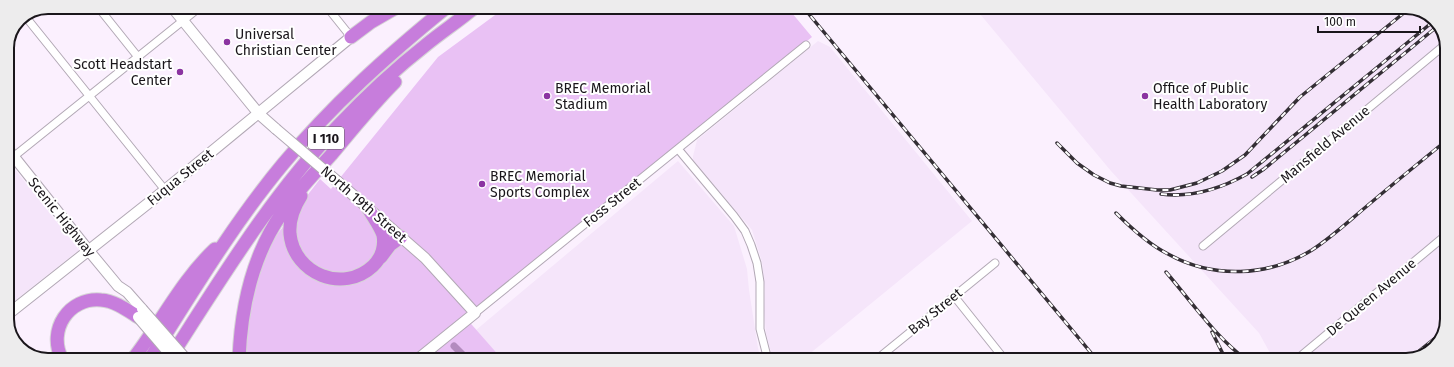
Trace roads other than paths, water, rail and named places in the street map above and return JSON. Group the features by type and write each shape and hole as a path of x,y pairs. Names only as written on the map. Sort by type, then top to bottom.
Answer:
{"highway":[{"path":"351,37 385,14"},
{"name":"I 110","path":"154,353 234,231 280,168 327,115 385,59 440,14"},
{"name":"I 110","path":"173,353 257,224 304,163 337,126 397,69 466,14"},
{"path":"239,353 242,318 249,285 266,240 287,205 385,92 434,48 454,24"},
{"path":"330,156 308,185 296,206 292,217 290,231 294,249 309,269 317,274 331,279 342,280 356,277 370,269 390,246 401,237"},
{"path":"368,208 380,229 383,240 383,249 377,262"},
{"path":"137,353 193,273 206,257 234,231"},
{"path":"182,353 195,332 223,276"},
{"path":"60,353 57,337 59,326 67,313 77,305 92,300 106,300 140,313"}],"street":[{"path":"104,14 138,57"},
{"name":"North 19th Street","path":"178,14 259,114 401,237 432,266 475,313"},
{"path":"14,158 192,14"},
{"path":"333,14 351,37"},
{"path":"29,20 165,190"},
{"name":"Fuqua Street","path":"14,310 259,114 351,37"},
{"name":"Foss Street","path":"425,353 806,45"},
{"name":"Mansfield Avenue","path":"1203,246 1440,49"},
{"path":"678,149 745,231 757,263 760,282 760,330 766,353"},
{"name":"Scenic Highway","path":"14,164 118,286 122,297 180,353"},
{"name":"De Queen Avenue","path":"1304,353 1440,240"},
{"name":"Bay Street","path":"890,353 954,296 994,263"},
{"path":"954,296 999,353"},
{"name":"Scenic Highway","path":"140,313 170,353"}],"waterway":[{"path":"454,346 461,353"}],"railway":[{"path":"809,14 1091,353"},
{"path":"1057,143 1077,163 1094,175 1110,183 1121,186 1157,190 1170,190 1197,183 1222,171 1245,155 1300,97 1403,14"},
{"path":"1161,194 1184,195 1206,191 1227,184 1247,174 1430,24"},
{"path":"1252,177 1264,169 1434,29"},
{"path":"1116,213 1147,241 1168,254 1185,262 1203,268 1222,271 1240,272 1259,270 1277,266 1312,250 1340,229 1440,146"},
{"path":"1166,272 1204,319 1238,353"},
{"path":"1212,332 1222,353"},
{"path":"1422,348 1433,340"}],"place":[{"name":"Universal Christian Center","path":"227,42"},
{"name":"Scott Headstart Center","path":"180,72"},
{"name":"BREC Memorial Stadium","path":"547,96"},
{"name":"Office of Public Health Laboratory","path":"1145,96"},
{"name":"BREC Memorial Sports Complex","path":"482,184"}]}
